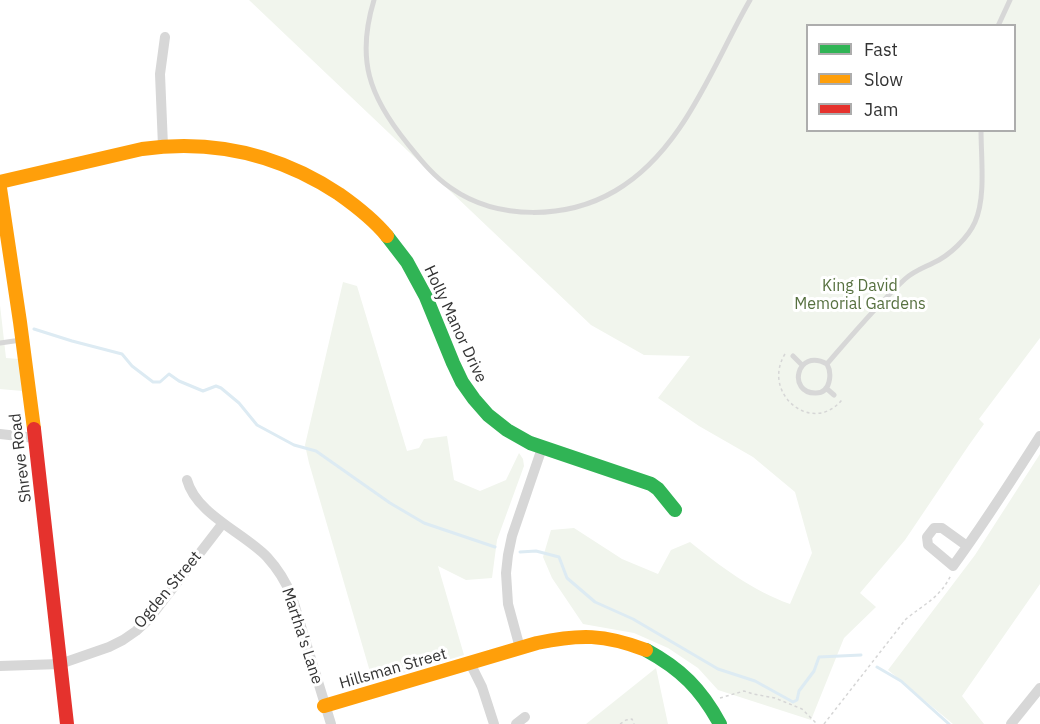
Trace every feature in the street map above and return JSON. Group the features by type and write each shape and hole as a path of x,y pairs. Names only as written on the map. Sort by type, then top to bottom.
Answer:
{"street":[{"path":"163,146 160,85 165,37"},
{"name":"Holly Manor Drive","path":"0,182 133,150 163,146 208,146 257,155 303,173 346,198 381,229 397,248 426,296 465,387 487,416 516,436 542,448 651,484 663,494 675,510"},
{"name":"Shreve Road","path":"0,188 6,260 22,339 35,438 67,724"},
{"path":"0,434 35,438"},
{"path":"968,546 942,528 934,528 927,537 928,545 953,566 968,546 1040,436"},
{"path":"520,648 508,604 507,564 512,536 542,448"},
{"name":"Martha's Lane","path":"187,480 194,497 266,556 286,583 292,597 326,719"},
{"name":"Ogden Street","path":"0,666 60,664 109,647 136,631 154,612 224,523"},
{"name":"Hillsman Street","path":"326,719 470,663 520,648 562,638 582,636 618,640 636,645 665,660 680,671 704,697 720,724"},
{"name":"Hillsman Street","path":"470,663 482,687 494,724"},
{"path":"1011,724 1040,688"},
{"path":"516,724 525,717"}],"lane":[{"path":"374,0 365,49 369,76 378,102 400,135 438,178 466,197 507,210 540,212 558,211 600,199 644,170 691,110 750,0"},
{"path":"999,24 1010,0"},
{"path":"827,364 907,277 958,246 969,233 979,212 981,199 981,132"},
{"path":"0,343 22,339"},
{"path":"793,356 802,365"},
{"path":"816,361 823,361 827,364 830,380 826,388 816,393 808,392 803,388 797,376 802,365 816,361"},
{"path":"826,388 834,395"}],"path":[{"path":"824,724 906,619 928,604 940,592 951,577 953,566"},
{"path":"710,706 716,699 744,691 784,701 802,709 817,724"},
{"path":"620,724 632,719 634,724"}],"green space":[{"name":"King David Memorial Gardens","path":"249,0 1040,0 1040,338 979,419 984,424 905,540 860,593 876,607 844,638 811,720 718,690 698,668 668,648 634,633 583,624 552,578 543,557 551,530 574,528 622,559 658,574 671,550 690,542 750,585 790,604 812,553 795,492 753,457 699,426 658,398 690,356 644,355 591,325"},
{"path":"343,282 357,286 407,451 419,448 424,439 447,436 454,480 480,491 506,480 519,453 524,466 497,540 492,578 466,580 438,566 464,655 373,682 305,445"},
{"path":"0,305 6,358 19,359 22,391 0,389"},
{"path":"1040,454 1040,584 962,696 984,724 953,724 888,670 975,555"},
{"path":"656,668 668,724 586,724"}],"waterway":[{"path":"34,329 122,354 132,366 153,382 160,382 169,374 203,391 216,386 221,388 239,403 257,425 294,445 316,451 390,503 424,523 495,547"},
{"path":"520,552 536,551 559,557 567,578 595,602 633,619 718,669 755,681 793,702 797,700 799,691 814,671 819,657 861,655"},
{"path":"877,667 901,681 949,724"}],"traffic: fast":[{"path":"387,236 407,262 426,297 462,382 488,415 507,430 530,443 651,484 675,510"},
{"path":"646,650 670,665 689,681 705,700 720,724"}],"traffic: slow":[{"path":"0,182 142,149 168,146 220,149 269,160 317,180 358,208 387,236"},
{"path":"0,188 34,429"},
{"path":"324,706 552,640 579,637 604,638 646,650"}],"traffic: jam":[{"path":"34,429 67,724"}]}
